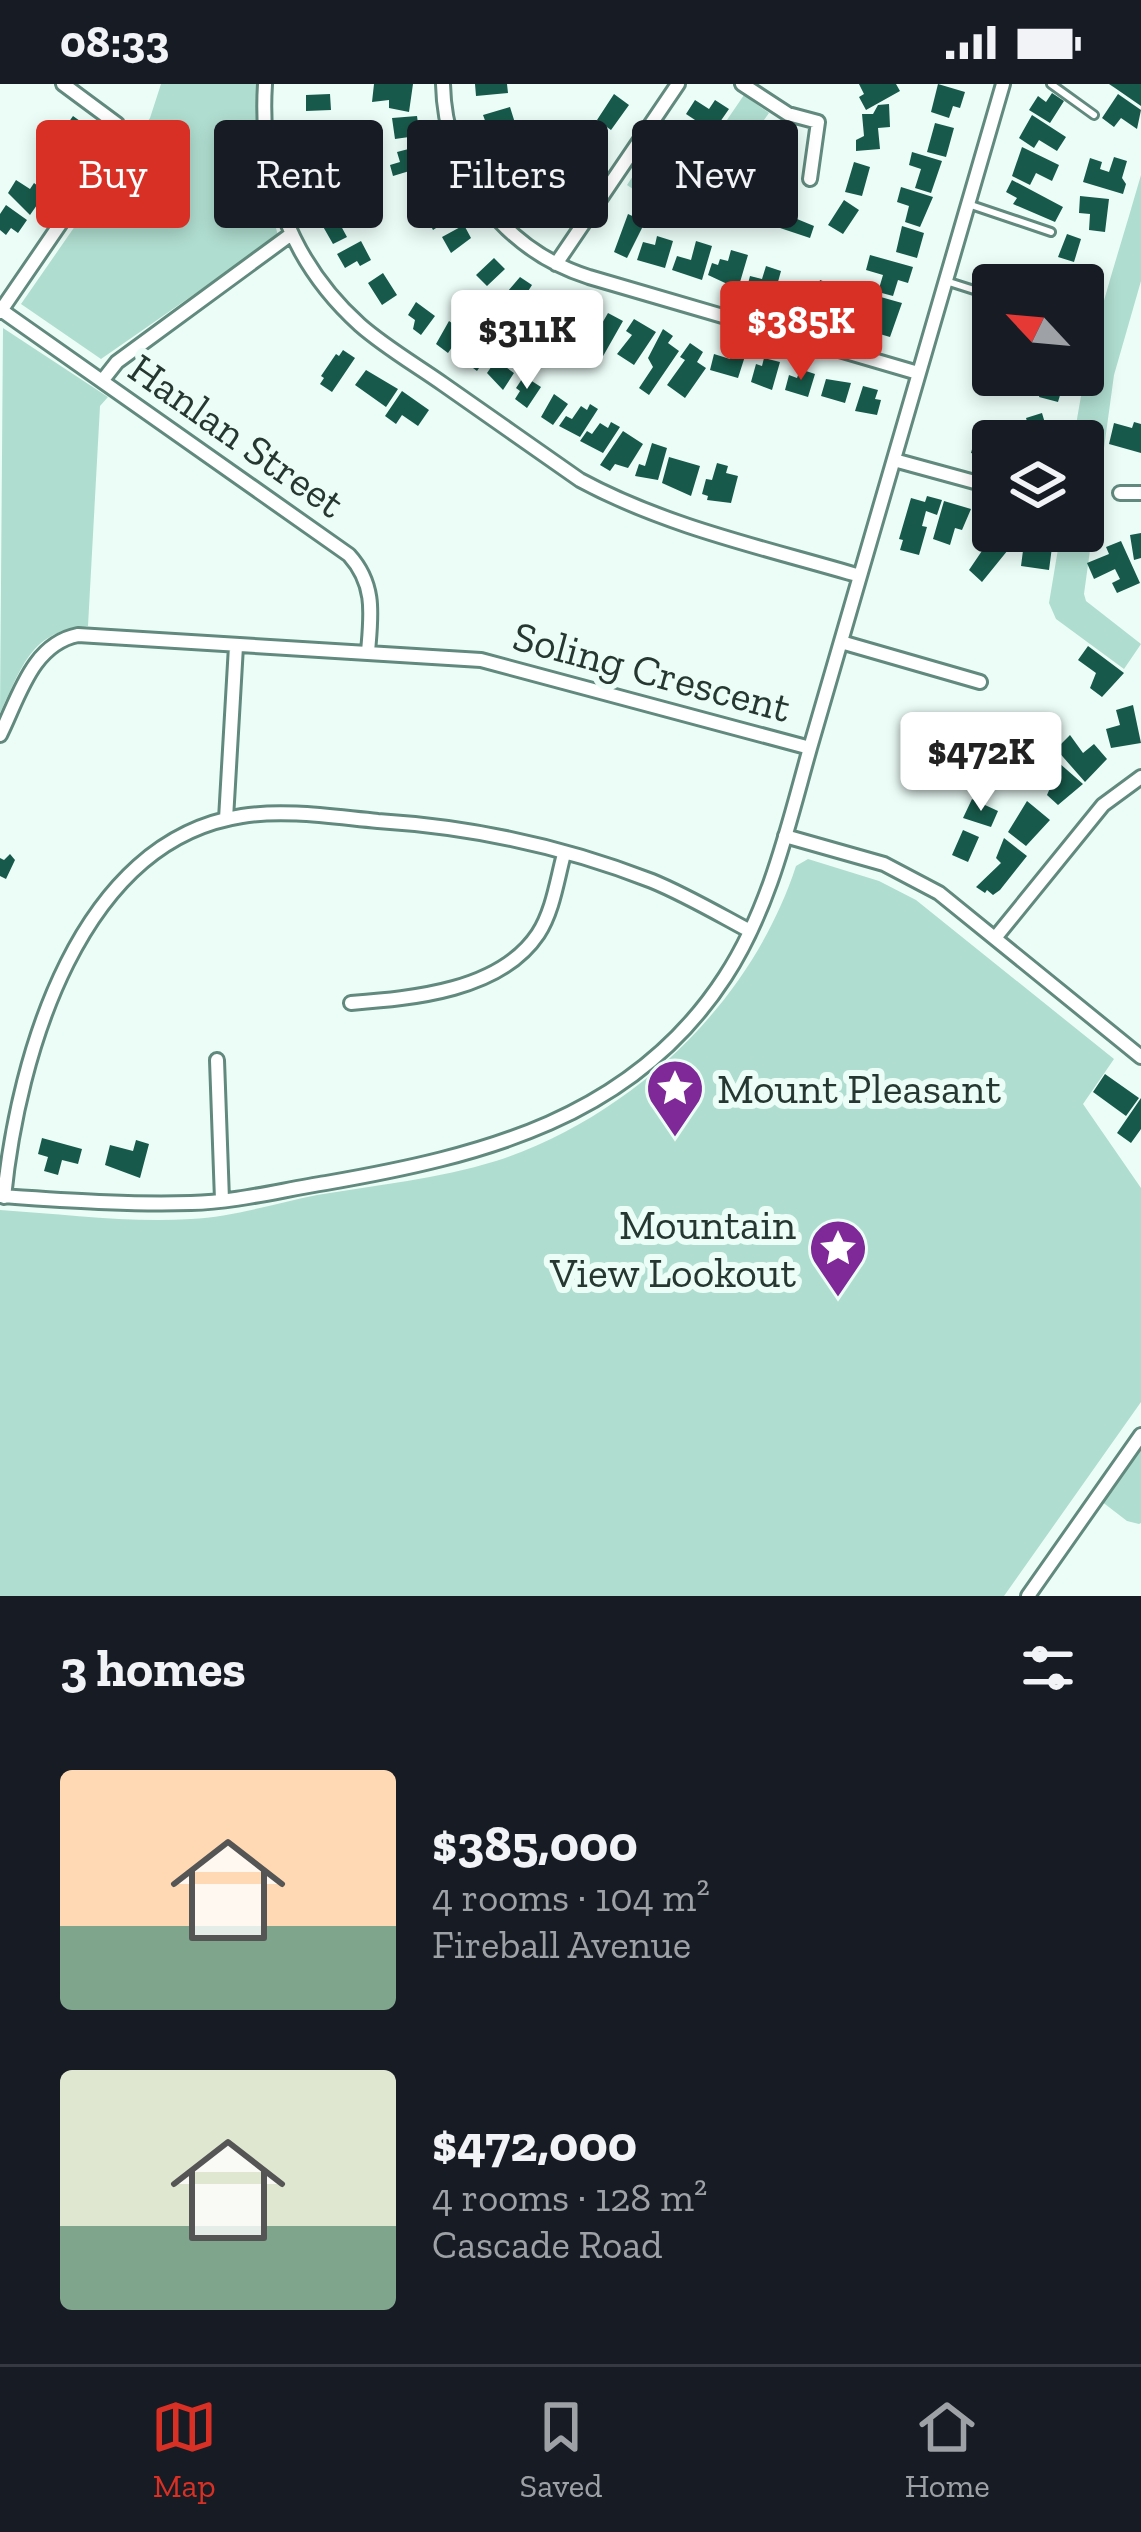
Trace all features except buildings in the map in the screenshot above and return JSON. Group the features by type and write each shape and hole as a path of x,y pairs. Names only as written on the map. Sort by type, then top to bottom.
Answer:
{"street":[{"path":"0,311 121,135 110,117 63,84"},
{"path":"266,84 263,120 270,173 290,235 309,267 363,328 580,480 654,515 860,576"},
{"path":"443,84 454,150 472,187 509,231 556,264 918,373"},
{"path":"556,264 678,84"},
{"path":"742,84 788,114 818,122 810,179"},
{"path":"810,748 1003,84"},
{"path":"102,381 117,362 290,235"},
{"name":"Hanlan Street","path":"0,311 350,555 371,596 368,652"},
{"path":"894,460 972,482"},
{"path":"1120,494 1141,493"},
{"name":"Soling Crescent","path":"0,735 39,656 63,638 110,636 468,658 518,667 810,748 785,836 750,931 725,977 694,1017 626,1079 560,1119 515,1140 418,1167 223,1200 2,1197"},
{"path":"841,642 980,682"},
{"path":"226,819 236,646"},
{"path":"994,938 1103,805 1141,777"},
{"path":"2,1197 12,1132 40,1030 95,913 116,885 149,855 188,832 226,819 279,814 482,831 658,883 750,931"},
{"path":"785,836 884,864 939,893 1141,1057"},
{"path":"351,1004 444,990 513,959 544,924 564,854"},
{"path":"217,1060 223,1200"},
{"path":"1028,1596 1141,1435"}],"lane":[{"path":"1051,84 1094,115"},
{"path":"968,204 1051,232"},
{"path":"945,281 972,289"}],"green space":[{"path":"161,84 256,84 256,120 214,120 214,228 276,228 278,236 101,359 21,304 74,228 190,228 190,120 150,118"},
{"path":"744,95 769,113 764,120 727,120"},
{"path":"1141,175 1141,281 1114,375 1104,448 1104,420 1077,420 1081,396 1104,396 1104,300"},
{"path":"3,328 108,397 100,406 88,626 69,629 41,643 23,666 0,713"},
{"path":"1058,552 1090,552 1086,601 1141,644 1124,669 1056,619 1049,603"},
{"path":"808,859 879,881 916,900 1114,1059 1083,1104 1141,1188 1141,1402 1004,1596 0,1596 0,1210 120,1219 207,1218 452,1172 547,1141 595,1115 681,1047 750,963 796,866"},
{"path":"1141,1444 1139,1524 1127,1521 1101,1501"}],"place":[{"name":"Mount Pleasant","path":"675,1139"},
{"name":"Mountain View Lookout","path":"838,1299"}]}
